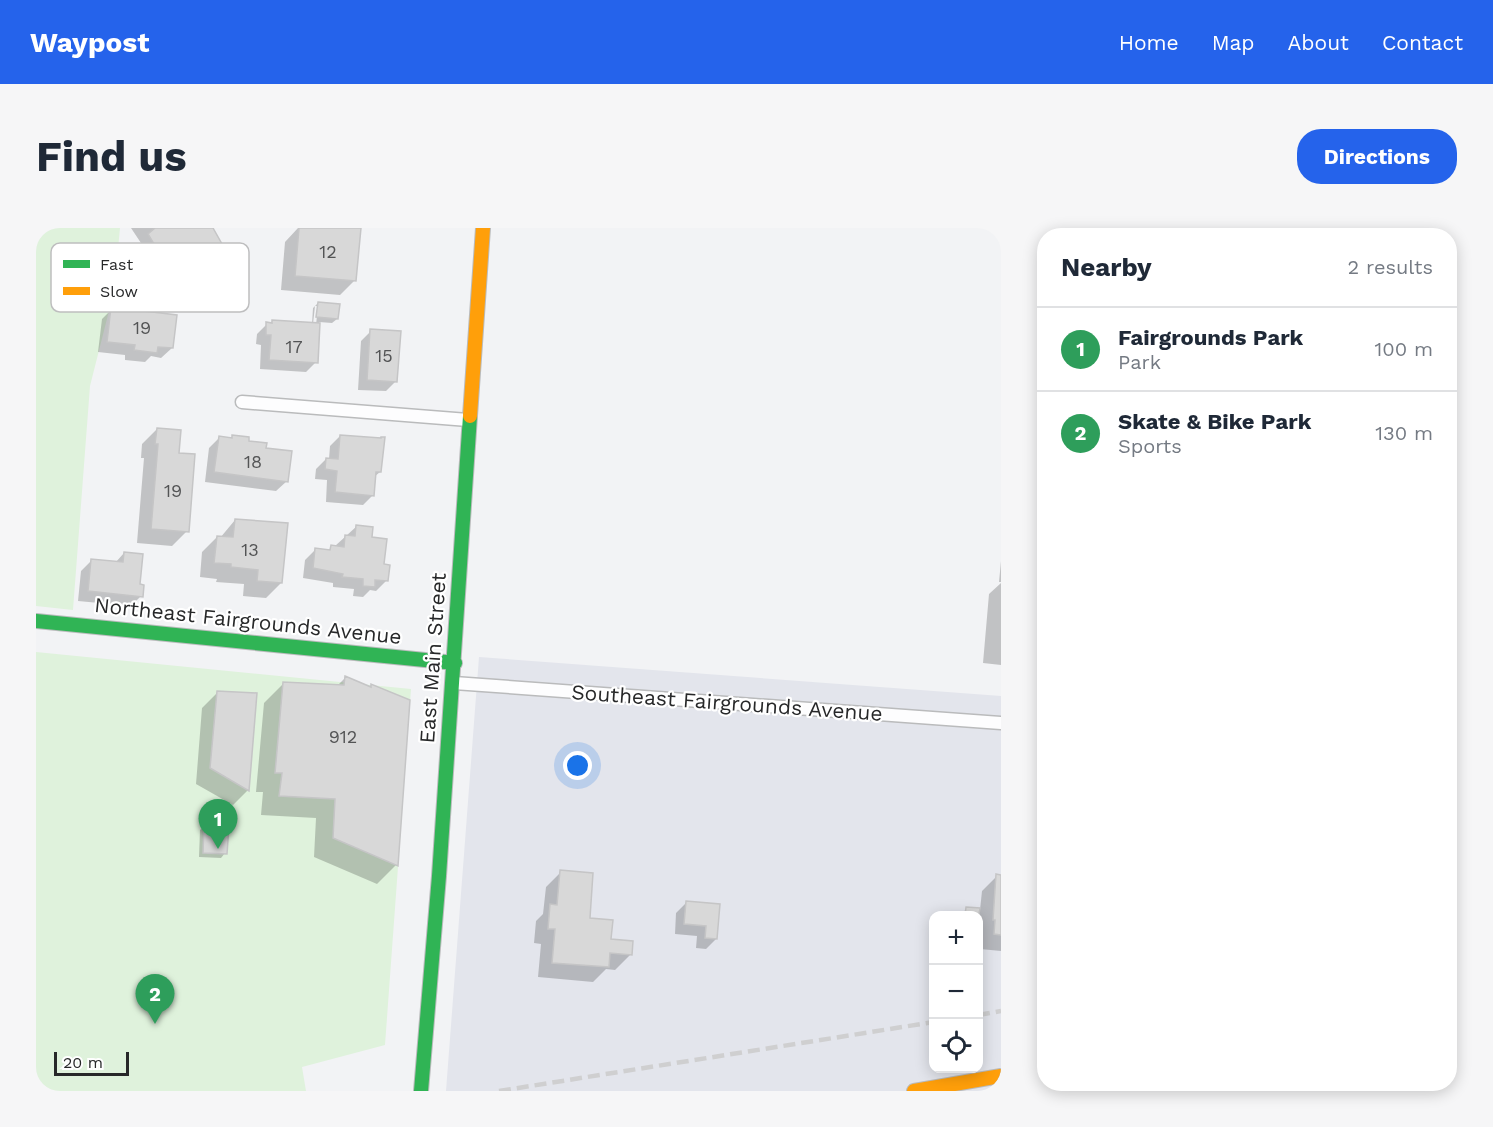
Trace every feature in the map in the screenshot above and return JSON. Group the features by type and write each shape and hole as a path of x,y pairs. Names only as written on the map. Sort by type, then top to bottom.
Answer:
{"main road":[{"name":"East Main Street","path":"421,1091 454,683 483,228"},
{"name":"Northeast Fairgrounds Avenue","path":"36,621 455,663"},
{"path":"914,1091 1001,1076"}],"lane":[{"path":"242,402 470,420"},
{"name":"Southeast Fairgrounds Avenue","path":"454,683 1001,723"}],"shaded area":[{"path":"479,657 1001,696 1001,1091 446,1091"}],"green space":[{"path":"36,228 120,228 119,243 51,243 51,312 109,312 90,386 73,610 36,606"},
{"path":"36,652 411,689 385,1045 302,1067 306,1091 36,1091"}],"building":[{"path":"155,228 213,228 221,243 153,243 148,234"},
{"path":"299,228 361,228 356,281 295,276"},
{"path":"318,302 340,304 338,319 316,317"},
{"path":"110,312 152,312 177,315 173,348 158,347 157,353 134,350 135,345 107,342"},
{"path":"272,320 320,323 318,363 269,360 271,335 266,335 266,322 272,323"},
{"path":"370,329 401,331 397,382 367,380"},
{"path":"157,428 181,430 179,453 195,454 189,532 151,529 158,444 155,444"},
{"path":"232,435 249,437 249,441 267,443 266,448 292,451 288,482 214,472 219,436 232,438"},
{"path":"340,435 385,437 381,472 376,472 374,496 335,492 337,471 325,469 326,458 338,459"},
{"path":"235,519 288,523 282,583 257,581 258,570 214,563 217,536 233,537"},
{"path":"356,525 373,527 372,537 387,539 384,564 390,565 388,581 375,580 375,587 363,586 363,579 342,577 343,574 313,568 315,548 330,550 331,545 344,547 345,535 355,536"},
{"path":"124,552 143,554 140,584 144,585 143,597 88,591 91,559 123,562"},
{"path":"345,676 410,700 398,866 333,838 335,799 279,796 282,773 275,773 283,682 344,685"},
{"path":"217,691 257,693 249,791 210,768"},
{"path":"204,824 229,826 227,854 203,853"},
{"path":"560,870 593,873 590,918 613,920 611,939 633,941 632,955 610,953 609,967 552,963 555,929 548,929 550,904 557,905"},
{"path":"996,874 1001,875 1001,935 994,934"},
{"path":"686,901 720,904 717,939 705,938 706,926 684,924"},
{"path":"966,907 980,908 980,911 966,911"}],"railway":[{"path":"983,1014 1001,1011"},
{"path":"499,1091 929,1023"}],"traffic: fast":[{"path":"421,1091 439,876 470,416"},
{"path":"36,621 455,663"}],"traffic: slow":[{"path":"470,416 483,228"},
{"path":"914,1091 1001,1076"}],"place":[{"name":"Fairgrounds Park","path":"218,849"},
{"name":"Skate & Bike Park","path":"155,1024"}]}
